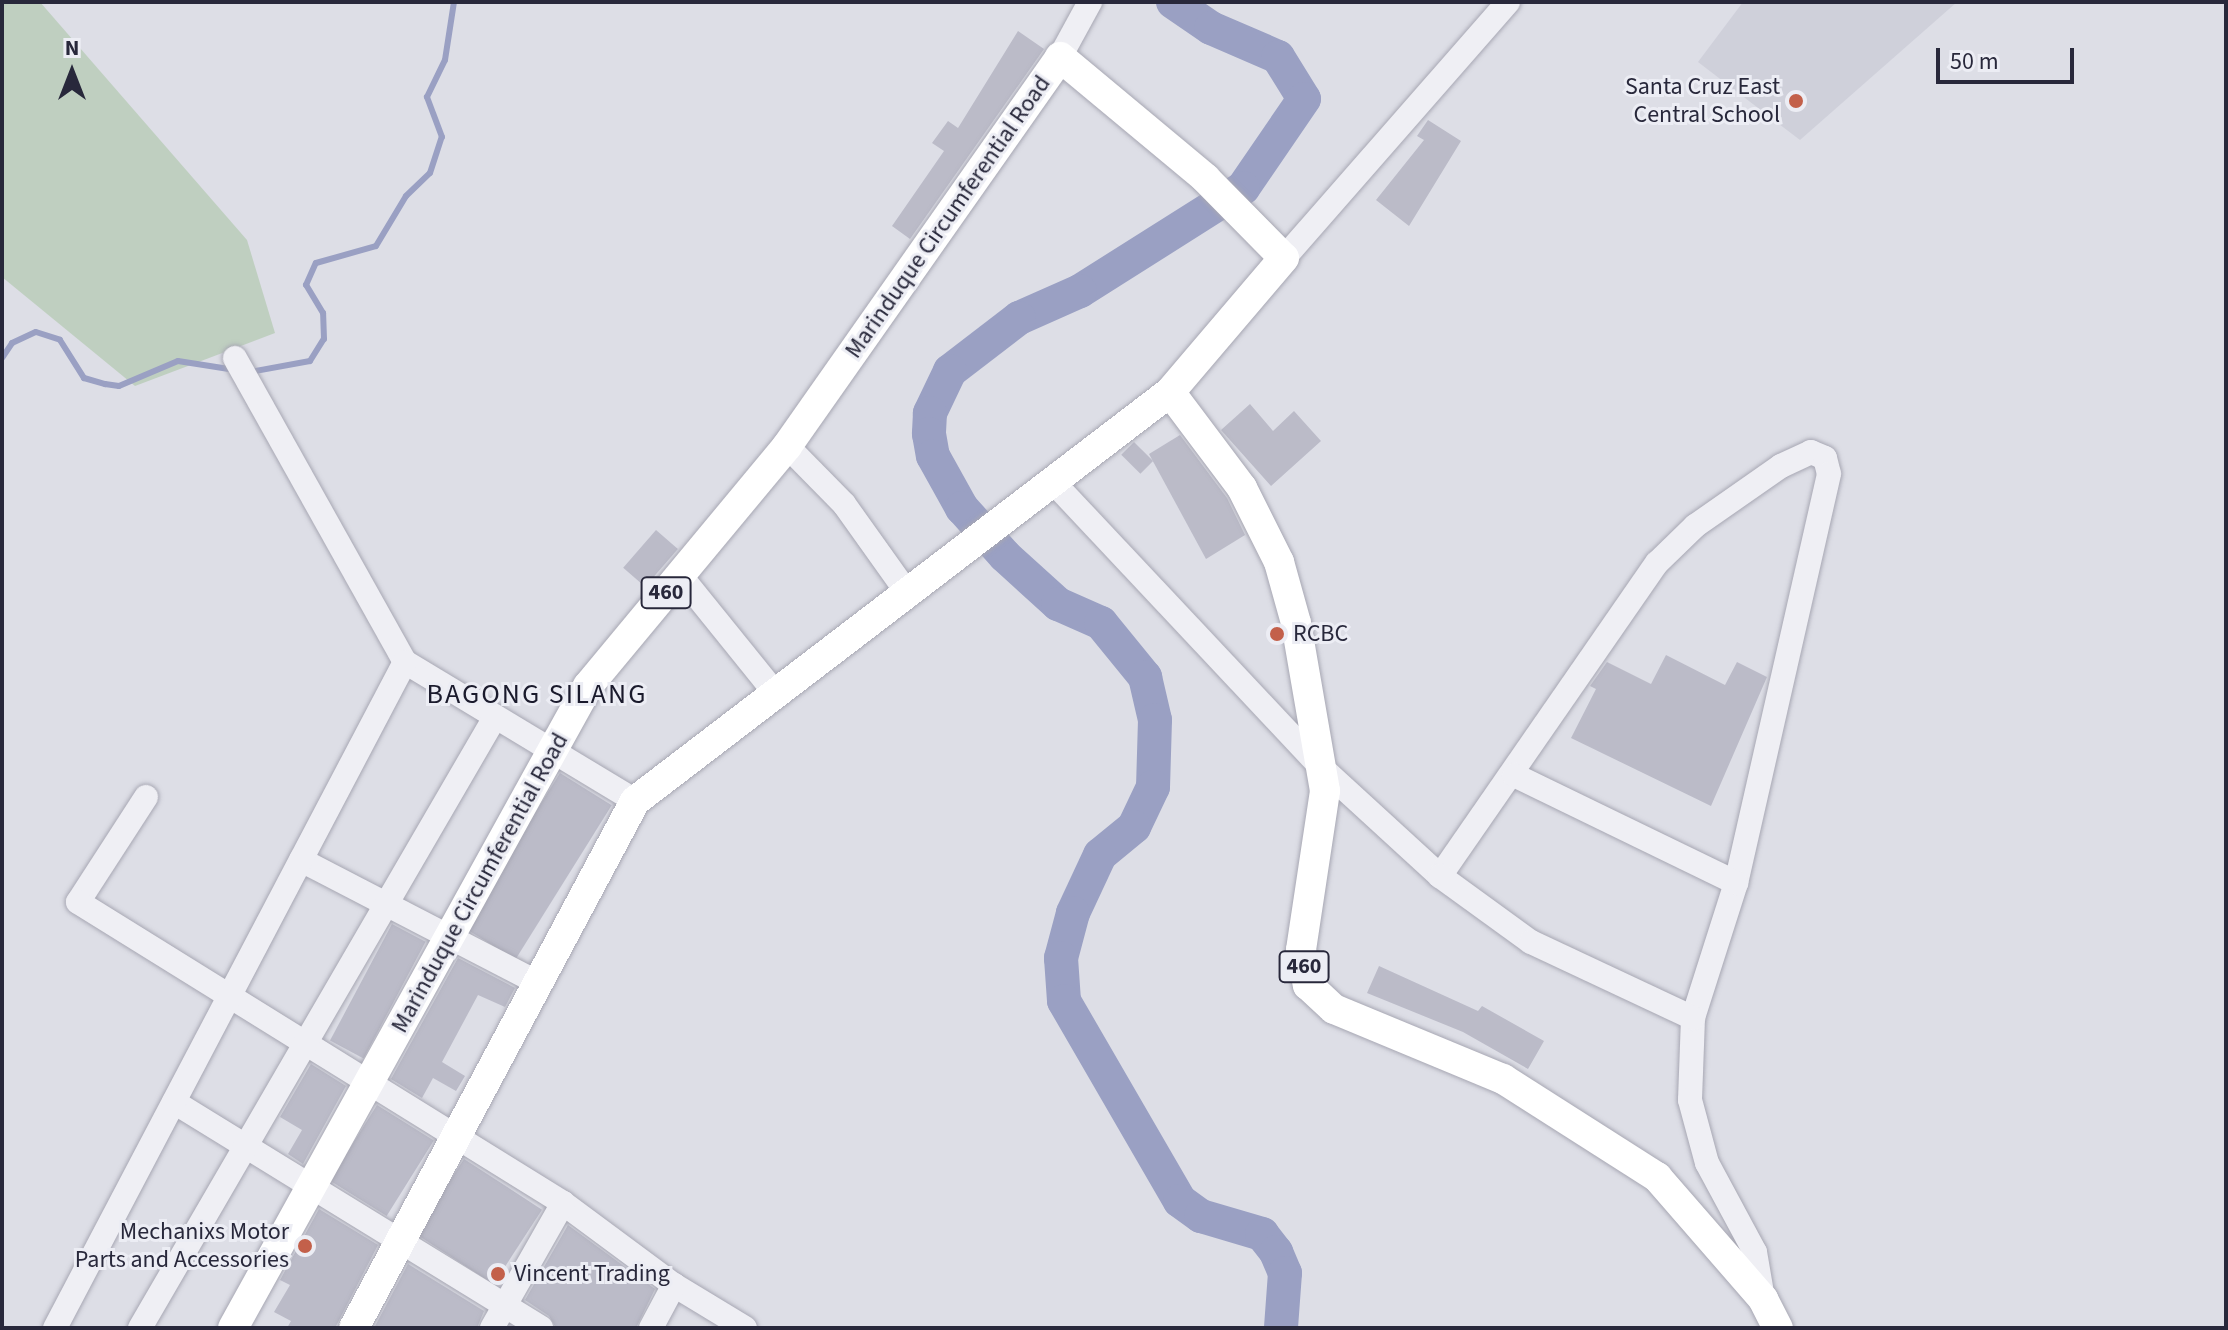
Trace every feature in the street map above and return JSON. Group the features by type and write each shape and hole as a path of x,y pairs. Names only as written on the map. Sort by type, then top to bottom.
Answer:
{"main road":[{"name":"Marinduque Circumferential Road","path":"233,1328 588,686 787,446 1060,57 1205,178 1284,258"},
{"path":"354,1328 635,801 1055,484 1170,392 1284,258"},
{"name":"460","path":"1170,392 1242,488 1279,562 1325,791 1301,950 1308,985 1334,1009 1503,1079 1657,1177 1763,1299 1778,1328"}],"street":[{"path":"1060,57 1090,2"},
{"path":"1284,258 1497,6"},
{"path":"241,368 405,662 635,801"},
{"path":"787,446 844,504 909,595"},
{"path":"1440,876 1514,775 1657,563 1695,526 1781,466 1811,452 1825,458 1829,474 1736,883 1693,1018 1690,1100 1707,1163 1755,1252 1763,1299"},
{"path":"1055,484 1322,768 1440,876 1531,942 1693,1018"},
{"path":"680,575 776,694"},
{"path":"55,1328 405,662"},
{"path":"140,1328 495,717"},
{"path":"1514,775 1736,883"},
{"path":"146,797 78,902 455,1139 563,1203 674,1285 745,1328"},
{"path":"301,860 538,983"},
{"path":"174,1102 402,1238 541,1328"},
{"path":"492,1328 563,1203"},
{"path":"660,1321 674,1285"}],"shaded area":[{"name":"Santa Cruz East Central School","path":"1743,2 1957,2 1800,140 1698,62"}],"green space":[{"path":"2,2 40,2 247,240 275,333 135,386 2,277"}],"building":[{"path":"1018,31 1044,49 910,239 892,226 944,151 932,143 948,121 958,128"},
{"path":"1428,120 1461,141 1409,226 1376,200 1424,140 1417,136"},
{"path":"1250,404 1273,431 1294,411 1321,441 1271,486 1221,430"},
{"path":"1180,435 1227,498 1245,535 1206,559 1149,454"},
{"path":"1134,442 1153,461 1140,474 1121,455"},
{"path":"656,530 678,549 645,587 623,568"},
{"path":"1666,655 1725,685 1737,662 1767,677 1711,806 1571,738 1596,689 1590,686 1607,662 1651,684"},
{"path":"560,773 612,805 515,960 464,927"},
{"path":"392,924 426,942 364,1058 330,1041"},
{"path":"458,958 515,988 505,1007 478,995 442,1062 465,1076 456,1091 433,1078 422,1098 391,1079"},
{"path":"1379,966 1478,1011 1482,1006 1544,1041 1528,1069 1463,1032 1367,993"},
{"path":"311,1064 346,1086 303,1164 288,1154 302,1130 280,1117"},
{"path":"377,1105 434,1141 387,1216 330,1180"},
{"path":"464,1159 542,1210 494,1284 416,1234"},
{"path":"319,1209 378,1245 335,1328 287,1328 291,1321 274,1312 290,1285 280,1280"},
{"path":"568,1225 655,1289 636,1328 556,1328 549,1316 525,1300"},
{"path":"408,1264 484,1311 477,1328 374,1328"}],"waterway":[{"path":"250,372 310,361 324,339 323,313 306,285 316,263 376,246 406,196 430,173 442,137 427,97 445,60 454,2"},
{"path":"1173,2 1211,28 1278,57 1304,99 1243,188 1080,291 1019,318 950,371 930,413 929,434 933,456 962,508 1005,556 1058,604 1101,623 1145,677 1155,720 1153,787 1134,827 1100,855 1073,913 1061,958 1064,1001 1180,1201 1201,1216 1262,1234 1276,1252 1285,1273 1281,1328"},
{"path":"2,358 12,343 36,332 60,340 84,378 105,384 119,386 178,361 235,370"}],"place":[{"name":"Santa Cruz East Central School","path":"1796,101"},
{"name":"RCBC","path":"1277,634"},
{"name":"Mechanixs Motor Parts and Accessories","path":"305,1246"},
{"name":"Vincent Trading","path":"498,1274"}],"district":[{"name":"BAGONG SILANG","path":"537,694"}]}
